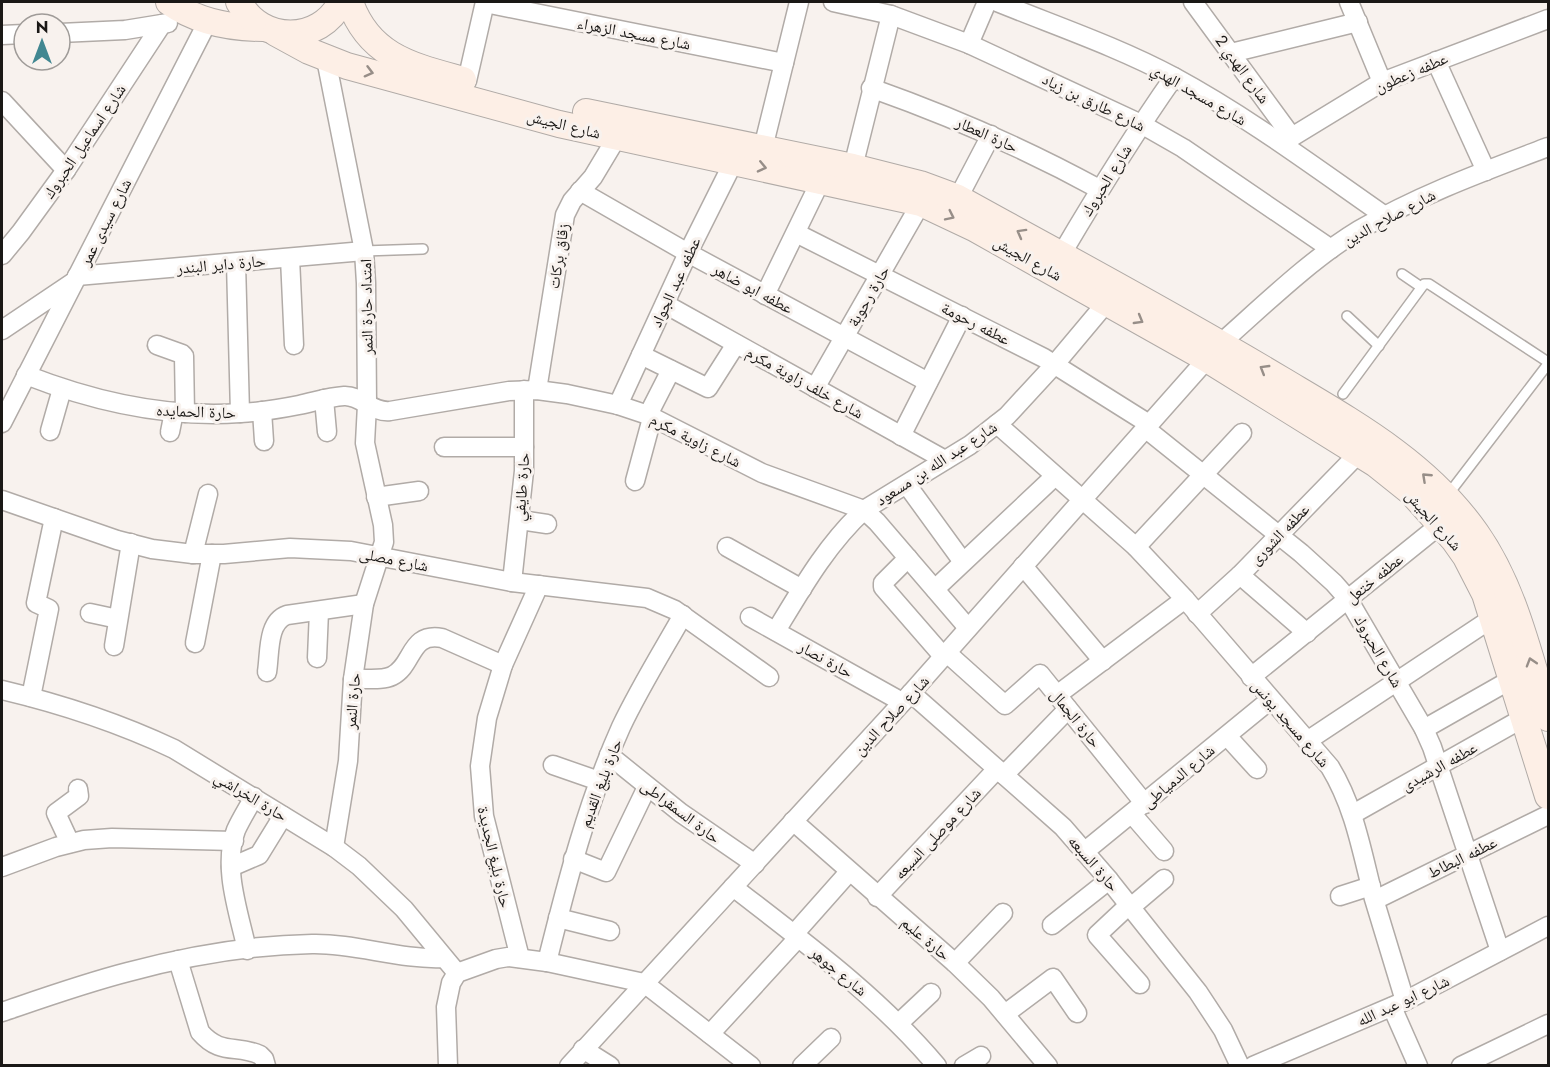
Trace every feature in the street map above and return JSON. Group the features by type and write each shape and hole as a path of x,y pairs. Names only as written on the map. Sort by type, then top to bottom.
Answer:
{"main road":[{"path":"239,2 250,17 270,30 290,34 304,33 317,28 328,20 341,2"},
{"name":"شارع الجيش","path":"350,2 362,28 385,51 398,59 467,81 684,142 734,161 921,203 974,228 1107,302 1214,351"},
{"name":"شارع الجيش","path":"166,13 201,18 226,25 270,30 326,58 559,124 617,137 763,148 920,184 958,198 1061,255 1375,454 1423,473 1447,496 1477,534 1514,606 1537,717 1548,796"},
{"name":"شارع الجيش","path":"1375,454 1455,540 1476,575 1494,617 1512,678 1537,717"}],"street":[{"path":"467,81 485,2"},
{"name":"شارع مسجد الزهراء","path":"485,2 784,63"},
{"path":"763,148 799,2"},
{"name":"شارع طارق بن زياد","path":"833,2 883,9 969,44 1141,124 1183,148 1332,249"},
{"path":"969,44 987,2"},
{"name":"شارع مسجد الهدي","path":"997,2 1137,59 1174,77 1287,140 1385,216"},
{"name":"شارع الهدي 2","path":"1193,2 1232,53 1287,140"},
{"path":"1349,2 1382,82"},
{"path":"853,167 871,88 883,9"},
{"path":"72,32 125,30 166,13"},
{"name":"شارع اسماعيل الحبروك","path":"2,255 66,170 166,13"},
{"name":"شارع سيدى عمر","path":"2,423 75,279 201,18"},
{"name":"عطفه زعطون","path":"1287,140 1382,82 1548,19"},
{"path":"1232,53 1358,22"},
{"name":"امتداد حارة النمر","path":"326,58 364,251 367,405 365,443 384,533 380,557"},
{"path":"1436,61 1486,171"},
{"name":"شارع الحبروك","path":"1061,255 1099,189 1174,77"},
{"name":"حارة العطار","path":"871,88 991,135 1099,189"},
{"path":"2,101 66,170"},
{"path":"958,198 991,135"},
{"name":"زقاق بركات","path":"531,390 565,215 572,201 593,177 617,137"},
{"name":"شارع صلاح الدين","path":"569,1065 907,698 1214,351 1332,249 1359,230 1430,194 1548,147"},
{"name":"عطفه عبد الجواد","path":"618,405 688,253 734,161"},
{"path":"765,295 821,180"},
{"name":"عطفه ابو ضاهر","path":"580,191 688,253 928,382"},
{"name":"حارة رحوبة","path":"815,388 921,203"},
{"name":"عطفه رحومة","path":"796,233 1055,364 1147,426"},
{"name":"حارة داير البندر","path":"75,279 364,251"},
{"path":"290,258 294,345"},
{"path":"236,263 240,413"},
{"path":"2,330 75,279"},
{"name":"شارع عبد الله بن مسعود","path":"776,631 832,543 864,510 970,445 997,424 1023,400 1107,302"},
{"name":"شارع خلف زاوية مكرم","path":"664,304 945,460"},
{"path":"902,436 962,316"},
{"path":"641,355 708,388 736,344"},
{"path":"157,345 184,356 179,412 170,432"},
{"path":"635,481 650,417 671,370"},
{"name":"حارة الحمايده","path":"26,375 106,402 179,412 262,411 346,396 354,397 367,405"},
{"path":"50,431 62,389"},
{"name":"شارع زاوية مكرم","path":"367,405 381,411 390,411 509,391 531,390 567,394 618,405 650,417 762,473 864,510 877,522 968,628"},
{"name":"حارة طايفي","path":"512,582 520,520 524,447 531,390"},
{"path":"324,399 327,432"},
{"path":"262,411 264,441"},
{"name":"شارع مسجد يونس","path":"997,424 1136,547 1185,599 1334,775 1353,814 1399,1004 1418,1065"},
{"name":"شارع الحبروك","path":"1147,426 1318,567 1348,599 1424,729 1500,951"},
{"path":"1136,547 1242,433"},
{"path":"444,447 524,447"},
{"name":"عطفه الشورى","path":"1197,614 1240,575 1279,534 1375,454"},
{"path":"935,589 1055,476"},
{"path":"907,485 963,562"},
{"path":"376,498 419,491"},
{"path":"193,554 208,494"},
{"name":"شارع مصلى","path":"2,500 153,549 212,554 320,548 512,582 646,598 666,605 683,615 769,677"},
{"path":"31,697 49,609 36,603 54,518"},
{"path":"520,520 547,524"},
{"name":"عطفه ختعل","path":"1251,677 1441,524"},
{"path":"114,646 132,543"},
{"path":"727,547 802,589"},
{"path":"195,643 212,554"},
{"name":"حارة النمر","path":"334,847 348,760 353,679 364,604 380,557"},
{"path":"908,558 883,583 883,587 945,655"},
{"path":"1023,566 1103,661"},
{"path":"1240,575 1307,633"},
{"name":"حارة بليغ الجديدة","path":"520,958 490,840 481,791 483,742 487,718 503,665 538,585"},
{"name":"شارع موصلى السبعه","path":"877,897 1001,772 1103,661 1185,599"},
{"path":"267,672 276,622 287,615 364,604"},
{"path":"318,658 319,610"},
{"path":"90,613 118,619"},
{"name":"حارة بليغ القديم","path":"547,962 573,859 609,755 637,695 683,615"},
{"name":"حارة نصار","path":"750,617 907,698"},
{"path":"1306,741 1494,617"},
{"path":"353,679 388,678 395,674 418,643 432,636 442,638 503,665"},
{"name":"حارة الجمال","path":"945,655 1005,705 1039,674 1063,702 1139,809 1164,851"},
{"path":"1424,729 1512,678"},
{"name":"حارة الخراشي","path":"2,690 117,724 146,736 174,749 254,797 334,847 382,886 425,932 443,958 457,973"},
{"name":"حارة السبعه","path":"907,698 1001,772 1063,827 1130,906 1211,1011 1239,1065"},
{"name":"شارع الدمياطى","path":"1084,852 1270,700"},
{"name":"عطفه الرشيدى","path":"1353,814 1438,766 1537,717"},
{"path":"1227,736 1257,769"},
{"name":"حارة السمقراطى","path":"609,755 695,824 755,864"},
{"path":"553,765 599,781"},
{"path":"573,859 606,872 647,787"},
{"path":"70,843 56,813 79,796 78,789"},
{"path":"247,950 231,867 236,830 254,797"},
{"name":"عطفه البطاط","path":"1340,896 1373,893 1468,854 1548,815"},
{"path":"231,867 259,855 283,816"},
{"name":"حارة عليم","path":"792,821 955,963 1005,1014 1048,1065"},
{"path":"2,867 70,843 112,838 234,841"},
{"path":"710,1034 849,872"},
{"path":"1140,984 1097,935 1164,879"},
{"path":"1052,925 1109,880"},
{"name":"شارع جوهر","path":"733,887 870,996 899,1023 937,1065"},
{"path":"955,963 1003,913"},
{"path":"558,918 610,931"},
{"name":"شارع ابو عبد الله","path":"1253,1065 1399,1004 1548,926"},
{"path":"2,1012 127,972 178,960 276,946 315,944 423,959 443,958"},
{"path":"448,1065 446,1007 451,983 457,973 496,959 520,958 644,983 751,1065"},
{"path":"178,960 200,1032 207,1041 217,1047 260,1055 266,1065"},
{"path":"1005,1014 1053,978 1077,1013"},
{"path":"899,1023 931,993"},
{"path":"1461,1065 1548,1024"},
{"path":"802,1065 831,1038"},
{"path":"583,1049 610,1065"},
{"path":"964,1065 981,1056"}],"lane":[{"path":"364,251 423,249"},
{"path":"1402,274 1421,287"},
{"path":"1343,394 1424,284 1429,284 1548,363 1447,496"},
{"path":"1347,316 1379,346"}]}
